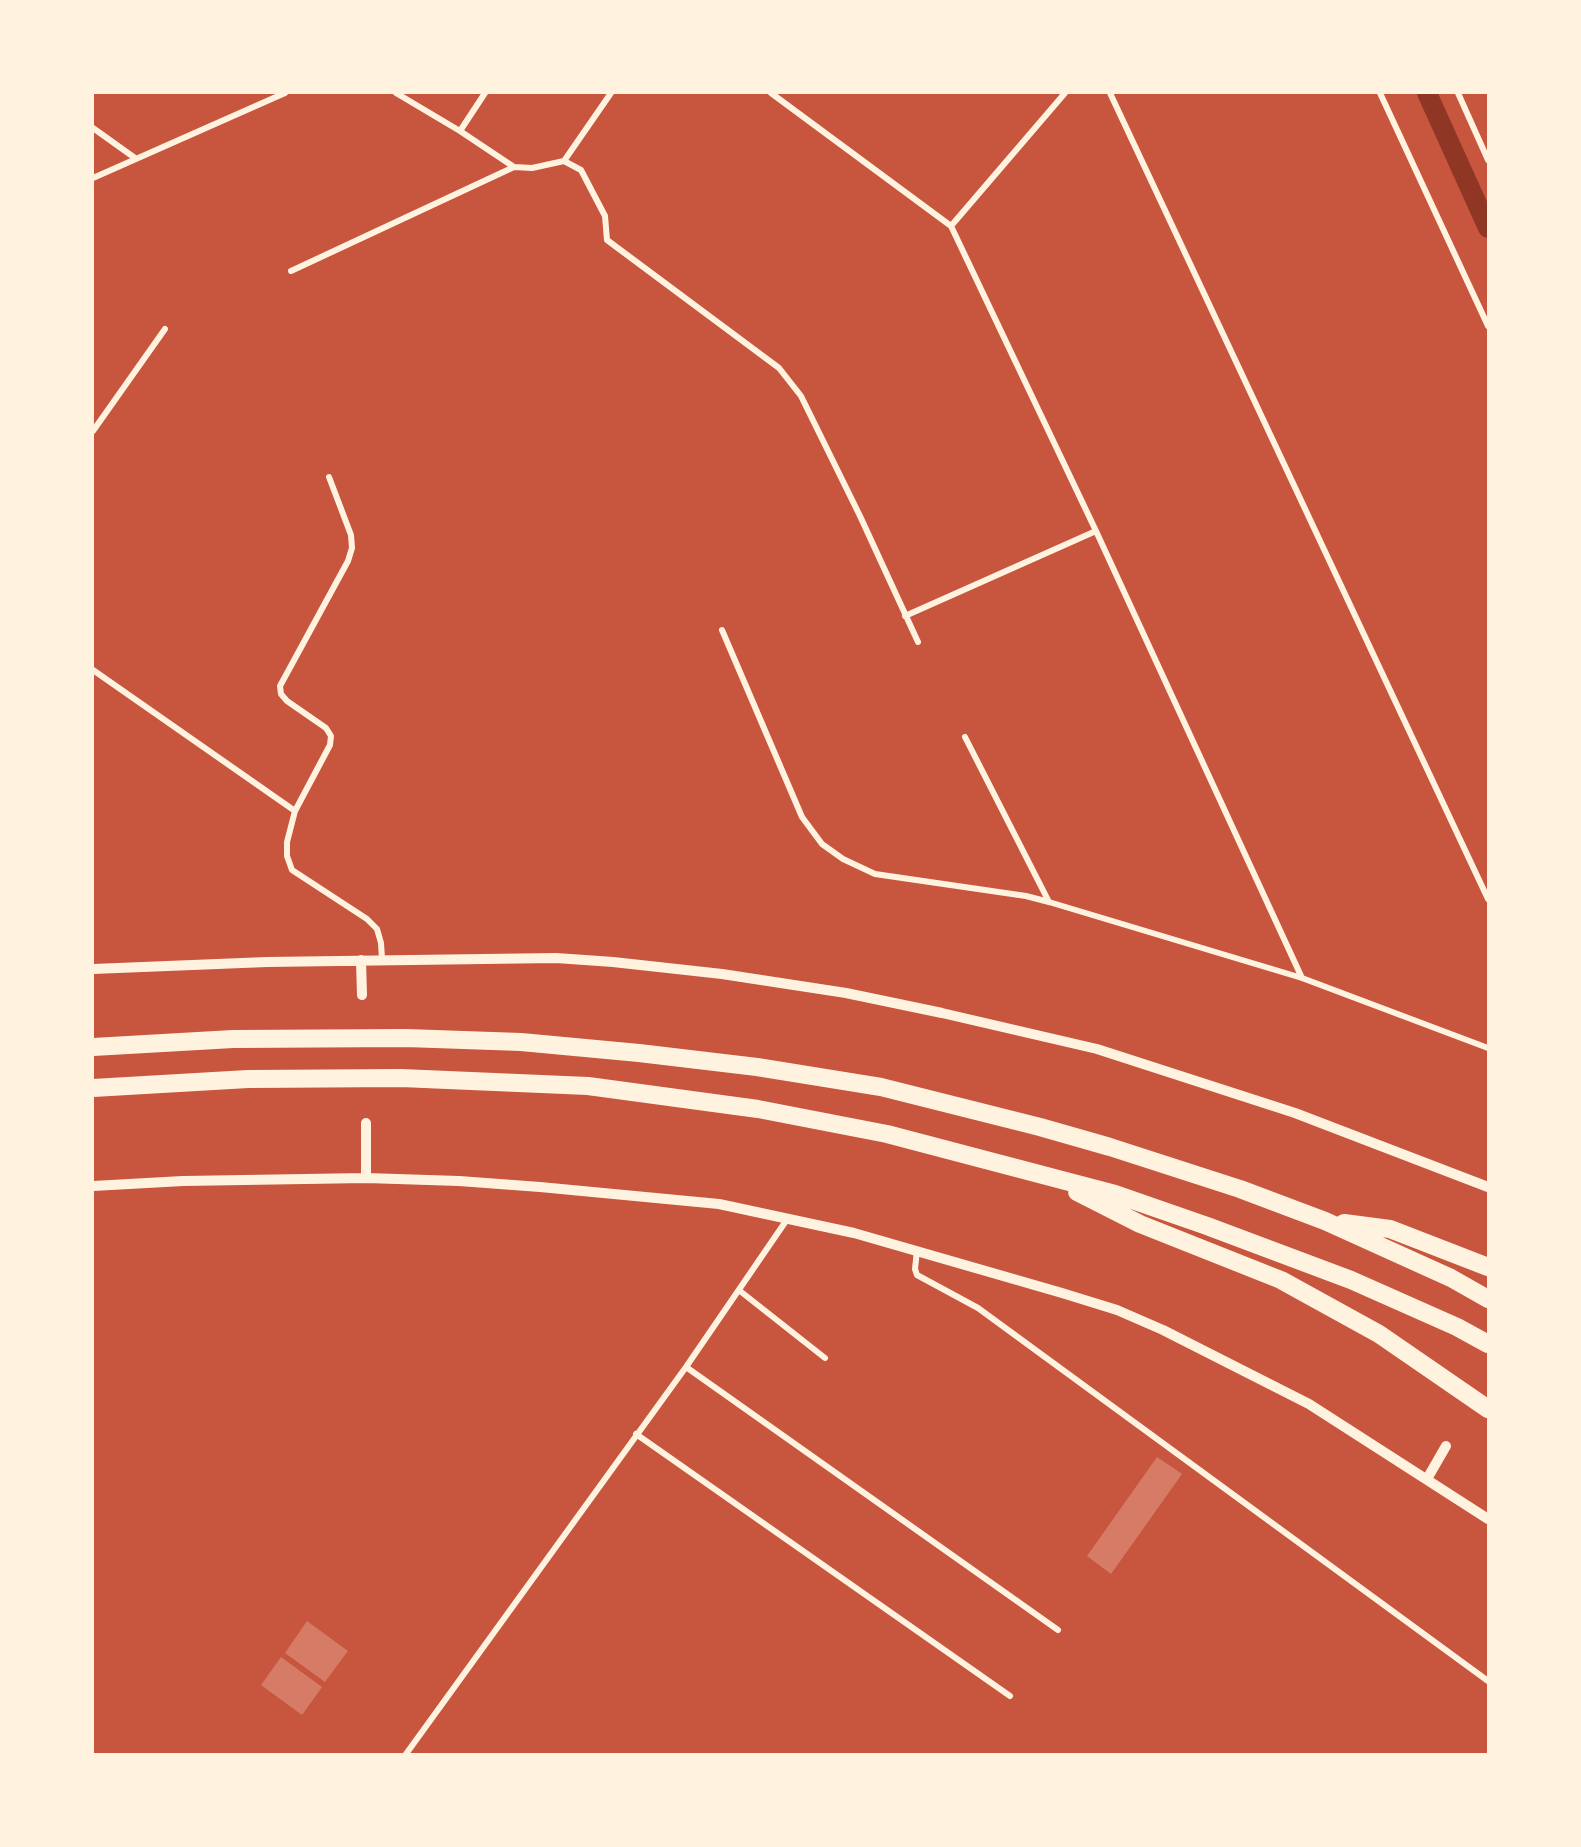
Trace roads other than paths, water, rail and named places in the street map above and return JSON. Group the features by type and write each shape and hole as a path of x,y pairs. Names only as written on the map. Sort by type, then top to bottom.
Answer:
{"highway":[{"path":"93,1047 233,1040 406,1038 521,1042 757,1067 881,1087 982,1111 1110,1147 1240,1189 1325,1221 1451,1278 1488,1299"},
{"path":"93,1088 248,1079 494,1081 588,1086 770,1111 887,1134 1039,1173 1136,1201 1351,1280 1457,1327 1488,1344"},
{"path":"1039,1173 1140,1224 1281,1280 1378,1334 1488,1409"},
{"path":"1325,1221 1390,1229 1488,1267"}],"street":[{"path":"93,177 285,93"},
{"path":"396,93 460,131 514,167"},
{"path":"460,131 485,93"},
{"path":"564,161 611,93"},
{"path":"771,93 951,226 1096,531 1302,978"},
{"path":"951,226 1065,93"},
{"path":"1110,93 1488,899"},
{"path":"1380,93 1488,327"},
{"path":"1458,93 1488,160"},
{"path":"93,128 135,158"},
{"path":"291,271 514,167 532,168 564,161 581,170 605,216 607,240 779,368 801,396 918,642"},
{"path":"93,431 165,329"},
{"path":"329,477 351,536 352,548 348,561 280,686 281,694 287,701 326,728 331,736 330,745 295,811 287,842 287,856 292,870 367,919 377,929 382,959"},
{"path":"905,616 1096,531"},
{"path":"722,630 802,817 822,844 843,859 875,874 1026,896 1049,902 1302,978 1488,1048"},
{"path":"93,670 295,811"},
{"path":"964,737 1049,902"},
{"path":"93,969 507,957 613,962 722,974 846,993 1097,1049 1203,1082 1357,1135 1488,1187"},
{"path":"361,960 362,995"},
{"path":"366,1123 366,1178"},
{"path":"93,1186 183,1181 366,1178 459,1181 719,1204 854,1233 1095,1303 1163,1330 1309,1404 1488,1519"},
{"path":"406,1754 686,1367 788,1218"},
{"path":"916,1251 917,1275 978,1308 1488,1681"},
{"path":"740,1291 825,1358"},
{"path":"686,1367 1058,1630"},
{"path":"636,1434 1010,1696"},
{"path":"1427,1479 1446,1446"}],"waterway":[{"path":"1427,93 1488,228"}]}
